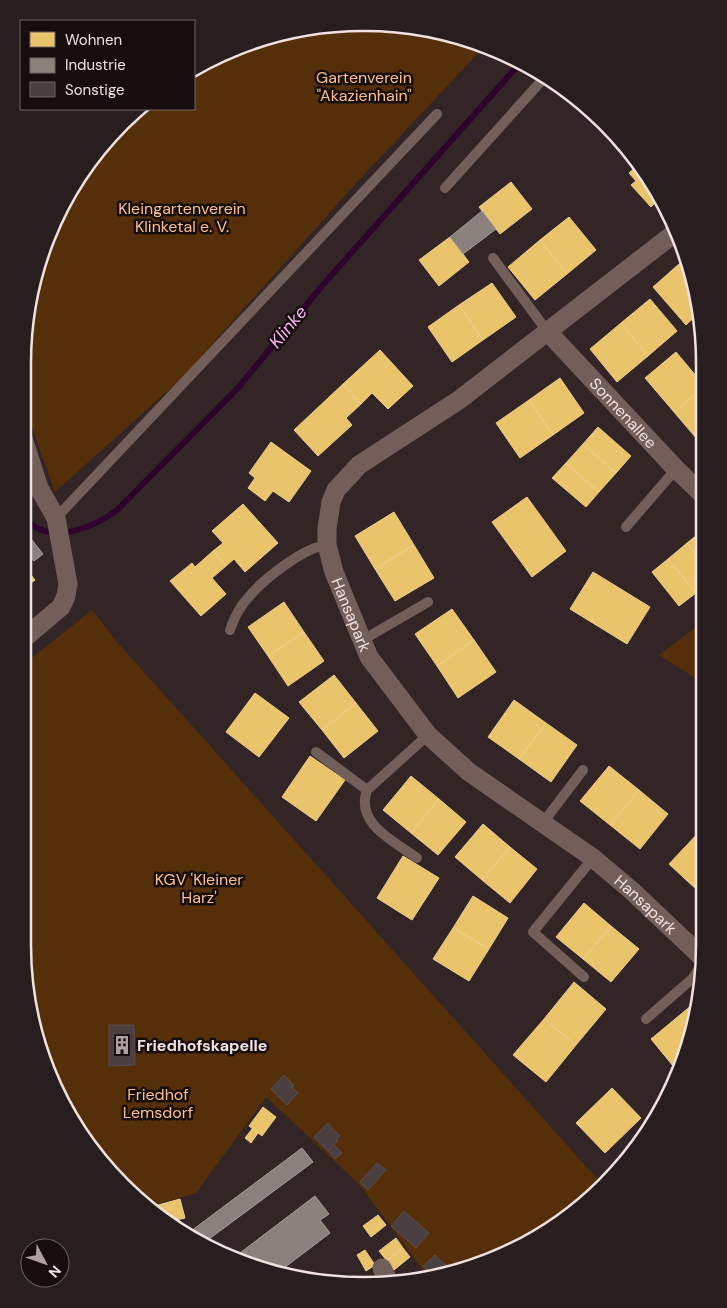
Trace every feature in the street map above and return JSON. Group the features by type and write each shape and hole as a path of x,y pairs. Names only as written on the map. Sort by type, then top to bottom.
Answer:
{"street":[{"name":"Hansapark","path":"670,236 459,400 351,472 339,485 331,502 327,529 328,545 334,572 361,641 369,657 428,736 469,772 593,858 631,890 696,952"},
{"name":"Sonnenallee","path":"546,331 696,488"},
{"path":"31,463 39,488 57,523 68,584 65,600 56,613 31,633"}],"lane":[{"path":"445,188 540,82"},
{"path":"57,523 437,114"},
{"path":"493,258 546,331"},
{"path":"626,528 676,469"},
{"path":"230,630 241,606 258,587 304,553 316,547 328,545"},
{"path":"361,641 428,602"},
{"path":"417,858 371,824 363,801 367,790 428,736"},
{"path":"316,752 367,790"},
{"path":"542,824 583,770"},
{"path":"584,977 533,932 593,858"},
{"path":"646,1018 694,976"}],"green space":[{"name":"Kleingartenverein Klinketal e. V.","path":"364,31 407,34 449,43 479,52 357,182 182,378 55,492 31,424 31,364 34,320 43,278 57,236 87,179 114,144 149,110 195,110 195,77 236,57 278,43 320,34"},
{"name":"KGV 'Kleiner Harz'","path":"92,610 118,643 598,1179 566,1208 530,1232 470,1259 424,1271 358,1183 266,1097 196,1193 157,1204 144,1194 100,1147 76,1111 49,1051 38,1009 34,988 31,945 31,659"},
{"path":"696,627 696,679 659,655"}],"building: Wohnen":[{"path":"633,169 640,179 654,204 651,207 631,185 636,181 629,173"},
{"path":"511,182 532,209 500,234 479,207"},
{"path":"569,217 596,250 567,274 540,240"},
{"path":"450,237 469,262 439,286 419,260"},
{"path":"540,240 567,274 535,300 508,267"},
{"path":"680,263 693,319 686,325 653,287"},
{"path":"492,283 516,317 483,340 459,305"},
{"path":"650,299 677,331 648,356 621,323"},
{"path":"459,305 483,340 452,362 428,327"},
{"path":"621,323 648,356 617,382 590,349"},
{"path":"380,350 413,386 388,409 372,393 361,404 343,384"},
{"path":"676,352 696,376 696,393 674,412 645,378"},
{"path":"560,378 584,413 553,435 529,400"},
{"path":"343,384 361,404 346,418 352,425 318,456 294,430"},
{"path":"696,393 696,438 674,412"},
{"path":"529,400 553,435 520,458 496,423"},
{"path":"598,427 631,456 616,473 583,444"},
{"path":"271,442 311,471 289,502 273,491 265,501 248,488 255,478 249,473"},
{"path":"583,444 616,473 599,492 566,463"},
{"path":"566,463 599,492 586,507 552,478"},
{"path":"527,497 566,551 532,577 492,522"},
{"path":"243,504 278,543 245,572 234,559 226,566 213,551 223,543 212,531"},
{"path":"394,512 414,545 375,569 355,536"},
{"path":"696,536 696,554 687,543"},
{"path":"687,543 696,554 696,593 668,559"},
{"path":"414,545 434,578 395,601 375,569"},
{"path":"213,551 226,566 212,578 226,594 201,616 170,581 192,563 195,567"},
{"path":"668,559 696,593 679,606 652,572"},
{"path":"593,572 650,607 627,644 570,609"},
{"path":"31,575 35,580 31,583"},
{"path":"284,602 304,632 268,656 248,627"},
{"path":"452,609 474,640 437,666 415,634"},
{"path":"304,632 324,661 288,686 268,656"},
{"path":"474,640 496,672 458,698 437,666"},
{"path":"334,675 356,703 322,730 299,702"},
{"path":"255,693 289,718 259,757 226,732"},
{"path":"514,700 546,723 519,759 488,737"},
{"path":"356,703 378,731 344,758 322,730"},
{"path":"546,723 577,745 551,782 519,759"},
{"path":"310,756 345,780 316,821 282,797"},
{"path":"609,766 639,790 610,825 580,801"},
{"path":"411,776 439,799 411,833 383,810"},
{"path":"639,790 668,814 640,849 610,825"},
{"path":"439,799 466,822 438,855 411,833"},
{"path":"483,824 510,847 482,880 455,857"},
{"path":"696,835 696,889 669,864"},
{"path":"510,847 537,869 510,903 482,880"},
{"path":"403,856 439,878 412,920 377,898"},
{"path":"473,896 508,918 489,949 453,928"},
{"path":"584,903 611,926 583,959 556,937"},
{"path":"611,926 639,949 611,982 583,959"},
{"path":"453,928 489,949 469,981 433,959"},
{"path":"574,982 606,1009 576,1045 544,1019"},
{"path":"689,1007 673,1065 651,1039"},
{"path":"544,1019 576,1045 546,1082 513,1055"},
{"path":"612,1088 641,1118 605,1153 576,1123"},
{"path":"263,1107 276,1117 262,1136 249,1126"},
{"path":"252,1129 258,1133 251,1143 245,1138"},
{"path":"180,1199 185,1218 177,1220 158,1205"},
{"path":"378,1215 386,1225 371,1237 363,1226"},
{"path":"396,1238 403,1248 387,1261 379,1251"},
{"path":"403,1248 410,1257 394,1270 387,1261"},
{"path":"365,1250 375,1265 366,1271 357,1255"}],"building: Industrie":[{"path":"482,211 496,229 463,254 450,237"},
{"path":"31,539 43,554 34,561 31,557"},
{"path":"302,1148 313,1162 210,1238 193,1230"},
{"path":"315,1196 329,1214 320,1220 330,1233 286,1267 240,1253"}],"building: Sonstige":[{"name":"Friedhofskapelle","path":"109,1025 134,1025 135,1065 109,1066"},
{"path":"284,1075 294,1085 292,1087 298,1093 287,1105 271,1089"},
{"path":"328,1123 340,1136 336,1139 338,1141 328,1151 314,1137"},
{"path":"334,1145 342,1153 335,1159 328,1151"},
{"path":"377,1163 386,1170 368,1190 360,1182"},
{"path":"404,1211 429,1233 416,1248 391,1226"},
{"path":"435,1255 446,1265 427,1270 423,1266"}],"waterway":[{"name":"Klinke","path":"31,524 48,532 69,532 90,526 117,510 238,388 321,287 515,69"}],"place":[{"name":"Friedhofskapelle","path":"122,1045"}],"park label":[{"name":"Gartenverein \"Akazienhain\"","path":"364,86"},
{"name":"Friedhof Lemsdorf","path":"158,1103"}]}
